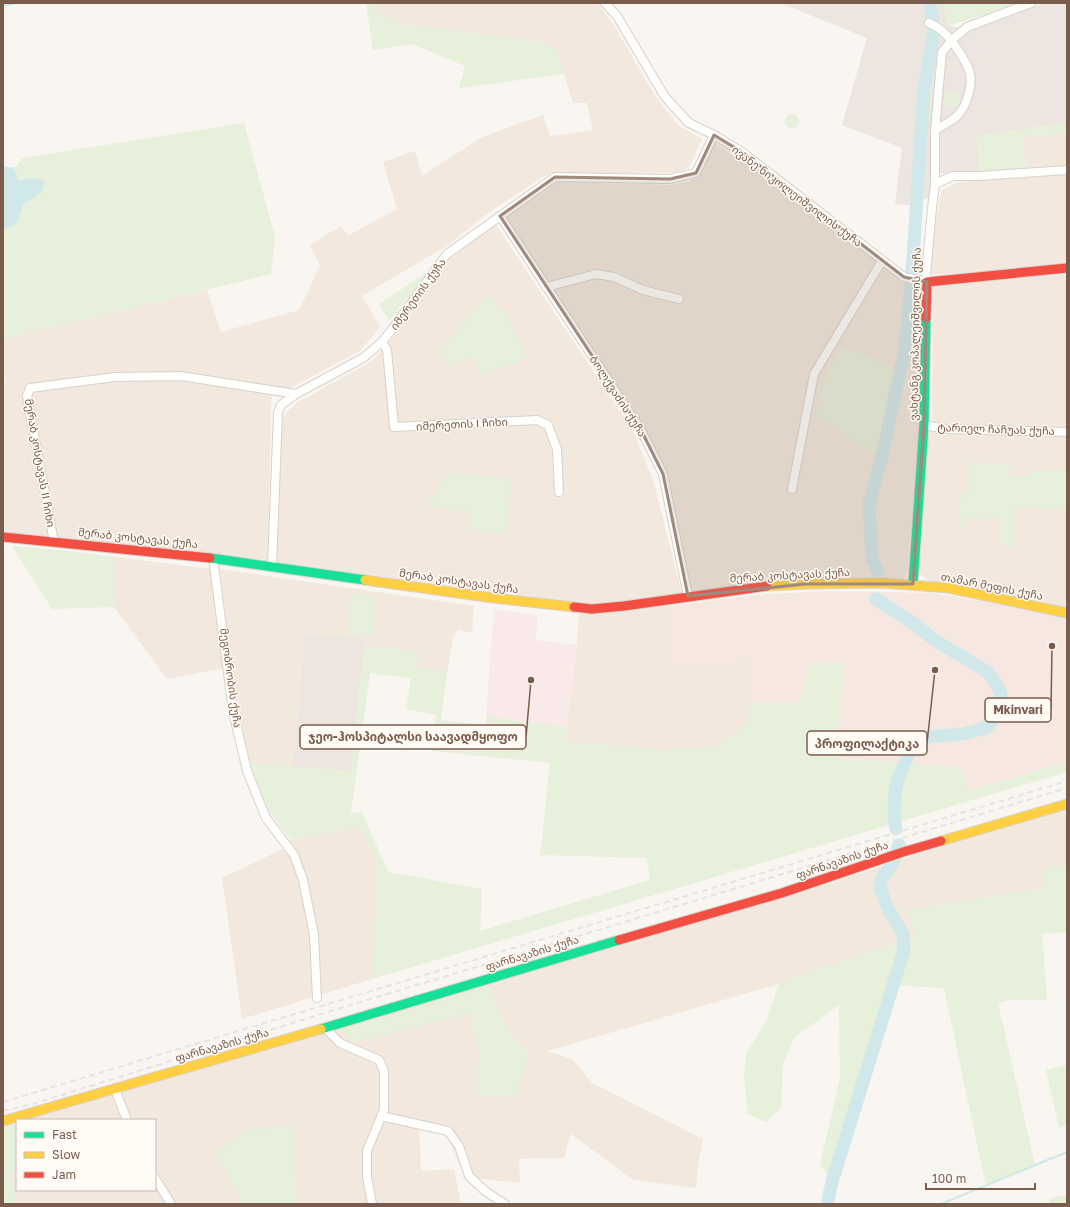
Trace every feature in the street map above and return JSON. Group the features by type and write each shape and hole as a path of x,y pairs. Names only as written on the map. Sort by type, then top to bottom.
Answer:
{"street":[{"name":"ივანე ნიკოლეიშვილის ქუჩა","path":"605,3 617,16 665,97 689,123 714,135 742,152 904,277 927,282"},
{"name":"ვახტანგ კოპალეიშვილის ქუჩა","path":"913,584 924,425 926,275 932,208 936,184 935,130 942,52 952,40 967,27 1031,3"},
{"path":"929,23 944,31 952,40 967,64 971,78 971,87 965,106 956,117 935,130"},
{"name":"იმერეთის ქუჩა","path":"272,566 278,412 281,405 296,394 363,358 382,342 447,254 555,177 670,179 696,173 714,135"},
{"path":"936,184 953,176 979,176 1067,170"},
{"name":"ბოლქვაძის ქუჩა","path":"500,216 641,430 663,474 688,596"},
{"path":"792,489 814,374 882,261"},
{"path":"927,282 1067,268"},
{"path":"546,287 596,274 614,277 643,290 679,299"},
{"name":"იმერეთის I ჩიხი","path":"382,342 387,350 394,427 537,420 548,425 557,449 559,492"},
{"name":"მერაბ კოსტავას II ჩიხი","path":"54,542 27,396 30,388 115,377 180,376 296,394"},
{"name":"ტარიელ ჩაჩუას ქუჩა","path":"924,425 934,428 1067,432"},
{"name":"მერაბ კოსტავას ქუჩა","path":"3,537 213,558 493,598 592,609 624,606 755,587 810,584 913,584"},
{"name":"მეგობრობის ქუჩა","path":"213,558 233,711 247,771 266,818 294,855 303,880 314,935 317,998"},
{"name":"თამარ მეფის ქუჩა","path":"913,584 962,590 1067,613"},
{"name":"ფარნავაზის ქუჩა","path":"3,1121 325,1028 678,922 782,893 892,855 1067,804"},
{"path":"325,1028 340,1043 379,1060 384,1071 384,1110 367,1151 367,1177 372,1204"},
{"path":"115,1089 128,1119"},
{"path":"381,1116 448,1131 459,1146 469,1176 485,1191 505,1204"},
{"path":"156,1180 171,1204"}],"highlighted area":[{"path":"714,135 742,152 904,277 927,282 924,425 913,584 805,584 688,596 663,474 641,430 500,216 555,177 670,179 696,173"}],"shaded area":[{"path":"377,3 597,3 615,27 657,99 679,126 702,139 689,167 682,171 671,173 553,173 543,177 491,211 445,247 362,296 380,327 360,351 286,390 185,373 114,374 27,384 23,396 51,538 3,533 3,384 6,383 3,370 3,339 207,290 221,332 299,310 320,266 310,245 340,226 349,235 397,209 383,162 415,151 422,176 482,137 543,115 550,136 593,130 587,103 573,103 556,50 543,42 407,25 373,12"},
{"path":"780,3 944,3 947,26 969,28 1044,3 1067,3 1067,123 977,136 979,172 932,174 929,199 923,199 922,206 895,204 902,148 842,125 867,38"},
{"path":"1067,132 1067,166 1025,169 1024,137"},
{"path":"713,142 775,184 893,274 922,287 921,412 907,573 903,579 691,592 665,474 505,218 557,182 672,185 688,182 699,177"},
{"path":"1067,171 1067,265 929,275 941,191 956,183"},
{"path":"496,225 633,431 653,480 682,594 611,603 573,603 277,562 283,418 298,402 371,362 392,339 451,258"},
{"path":"1067,274 1067,429 932,425 933,286"},
{"path":"130,379 185,380 273,394 271,404 268,560 57,537 31,396 35,391"},
{"path":"929,431 1067,435 1067,608 930,582 920,574 919,558"},
{"path":"115,557 211,569 225,668 167,679 114,607"},
{"path":"220,569 474,606 472,633 458,630 453,637 447,672 416,668 418,653 364,644 364,641 305,633 293,767 249,763 231,665"},
{"path":"831,591 933,593 1067,618 1067,762 967,791 960,767 835,758 809,664 801,703 751,703 749,661 670,667 670,606 767,594"},
{"path":"670,606 671,667 749,661 751,703 748,722 735,734 718,746 693,749 665,750 566,742 579,614 600,614"},
{"path":"494,609 538,616 535,640 577,645 567,727 486,716"},
{"path":"305,633 365,640 351,771 293,767"},
{"path":"1067,809 1067,866 1042,868 1044,888 907,910 917,936 903,942 863,953 779,984 547,1051 572,1059 592,1083 703,1139 696,1188 633,1180 571,1134 564,1158 519,1159 520,1183 466,1177 446,1134 419,1129 421,1171 454,1169 461,1204 297,1204 292,1126 215,1151 243,1204 3,1204 3,1124 16,1120 16,1191 156,1191 156,1119 20,1119 785,898 931,850","holes":["489,986 510,1034 529,1053 477,1096 479,1053 470,1013"]},
{"path":"360,826 377,864 372,979 242,1019 222,878 283,849 291,840"}],"green space":[{"path":"366,3 377,3 374,12 407,25 543,42 556,50 564,74 459,88 465,66 412,44 373,50"},
{"path":"944,3 1023,3 947,26"},
{"path":"949,92 955,92 960,97 958,106 955,108 949,108 944,103 944,97"},
{"path":"789,114 795,114 799,118 799,124 795,128 789,128 785,124 785,118"},
{"path":"244,123 275,237 271,274 3,339 3,232 17,223 23,205 31,198 32,178 18,180 14,168 23,158"},
{"path":"1067,123 1067,132 1024,137 1025,169 979,172 977,136"},
{"path":"429,271 389,321 379,304"},
{"path":"487,294 506,315 527,357 482,376 470,356 452,367 439,352"},
{"path":"842,347 894,366 876,455 815,416 825,378"},
{"path":"970,462 1010,464 1008,477 1029,476 1029,470 1067,470 1067,510 1015,507 1013,547 999,544 999,518 967,518 964,530 958,530 961,490 969,491"},
{"path":"449,472 512,480 506,534 469,529 471,512 426,506"},
{"path":"12,546 115,557 114,607 52,609"},
{"path":"351,593 377,597 372,636 346,633"},
{"path":"364,644 419,653 416,668 447,672 441,720 486,725 486,716 567,727 566,742 665,750 718,746 735,734 747,722 751,703 800,702 809,664 844,662 836,758 961,767 968,791 1067,762 1067,772 372,979 377,864 360,826 291,840 270,813 249,763 351,771","holes":["370,673 411,678 406,709 436,715 432,751 550,763 540,855 647,858 650,880 480,931 482,889 388,872 362,812 351,813"]},
{"path":"1067,866 1067,932 1042,934 1047,1000 1011,1000 998,1003 1035,1165 986,1186 944,988 893,985 832,1182 820,1164 840,1079 839,1005 794,1038 783,1065 781,1108 766,1122 748,1114 744,1078 746,1054 766,1022 779,984 863,953 903,942 917,936 907,910 1044,888 1042,868"},
{"path":"489,986 510,1034 529,1053 516,1097 477,1096 479,1053 470,1013 354,1043 341,1030"},
{"path":"1067,1065 1067,1125 1059,1128 1046,1070"},
{"path":"16,1123 16,1169 8,1173 19,1204 3,1204 3,1127"},
{"path":"293,1126 297,1204 243,1204 215,1151 248,1130"},
{"path":"1067,1195 1067,1204 1049,1204 1050,1198"}],"water":[{"path":"3,166 14,168 18,180 32,178 45,181 42,191 23,205 17,223 3,231"}],"waterway":[{"path":"3,6 17,3"},
{"path":"878,571 872,559 869,504 883,452 903,359 907,327 924,89 934,31 930,3"},
{"path":"876,599 913,623 933,639 989,673 1000,691 1003,705 986,728 963,734 927,737 912,748 898,778 895,792 894,817 896,829"},
{"path":"827,1204 832,1182 904,950 903,934 887,907 880,888 882,878 893,863 899,845"},
{"path":"941,1204 1067,1152"}],"railway":[{"path":"3,1102 1067,781"},
{"path":"3,1111 33,1104 321,1014 1067,788"}],"traffic: fast":[{"path":"913,584 924,425 926,318"},
{"path":"210,558 365,580"},
{"path":"321,1029 619,940"}],"traffic: slow":[{"path":"365,580 493,598 574,607"},
{"path":"767,586 882,583 948,588 1067,613"},
{"path":"941,841 1067,804"},
{"path":"3,1121 321,1029"}],"traffic: jam":[{"path":"926,318 927,282 1067,268"},
{"path":"3,537 210,558"},
{"path":"574,607 592,609 624,606 767,586"},
{"path":"619,940 782,893 903,852 941,841"}],"place":[{"name":"Mkinvari","path":"1052,646"},
{"name":"პროფილაქტიკა","path":"935,670"},
{"name":"ჯეო-ჰოსპიტალსი საავადმყოფო","path":"531,680"}]}
